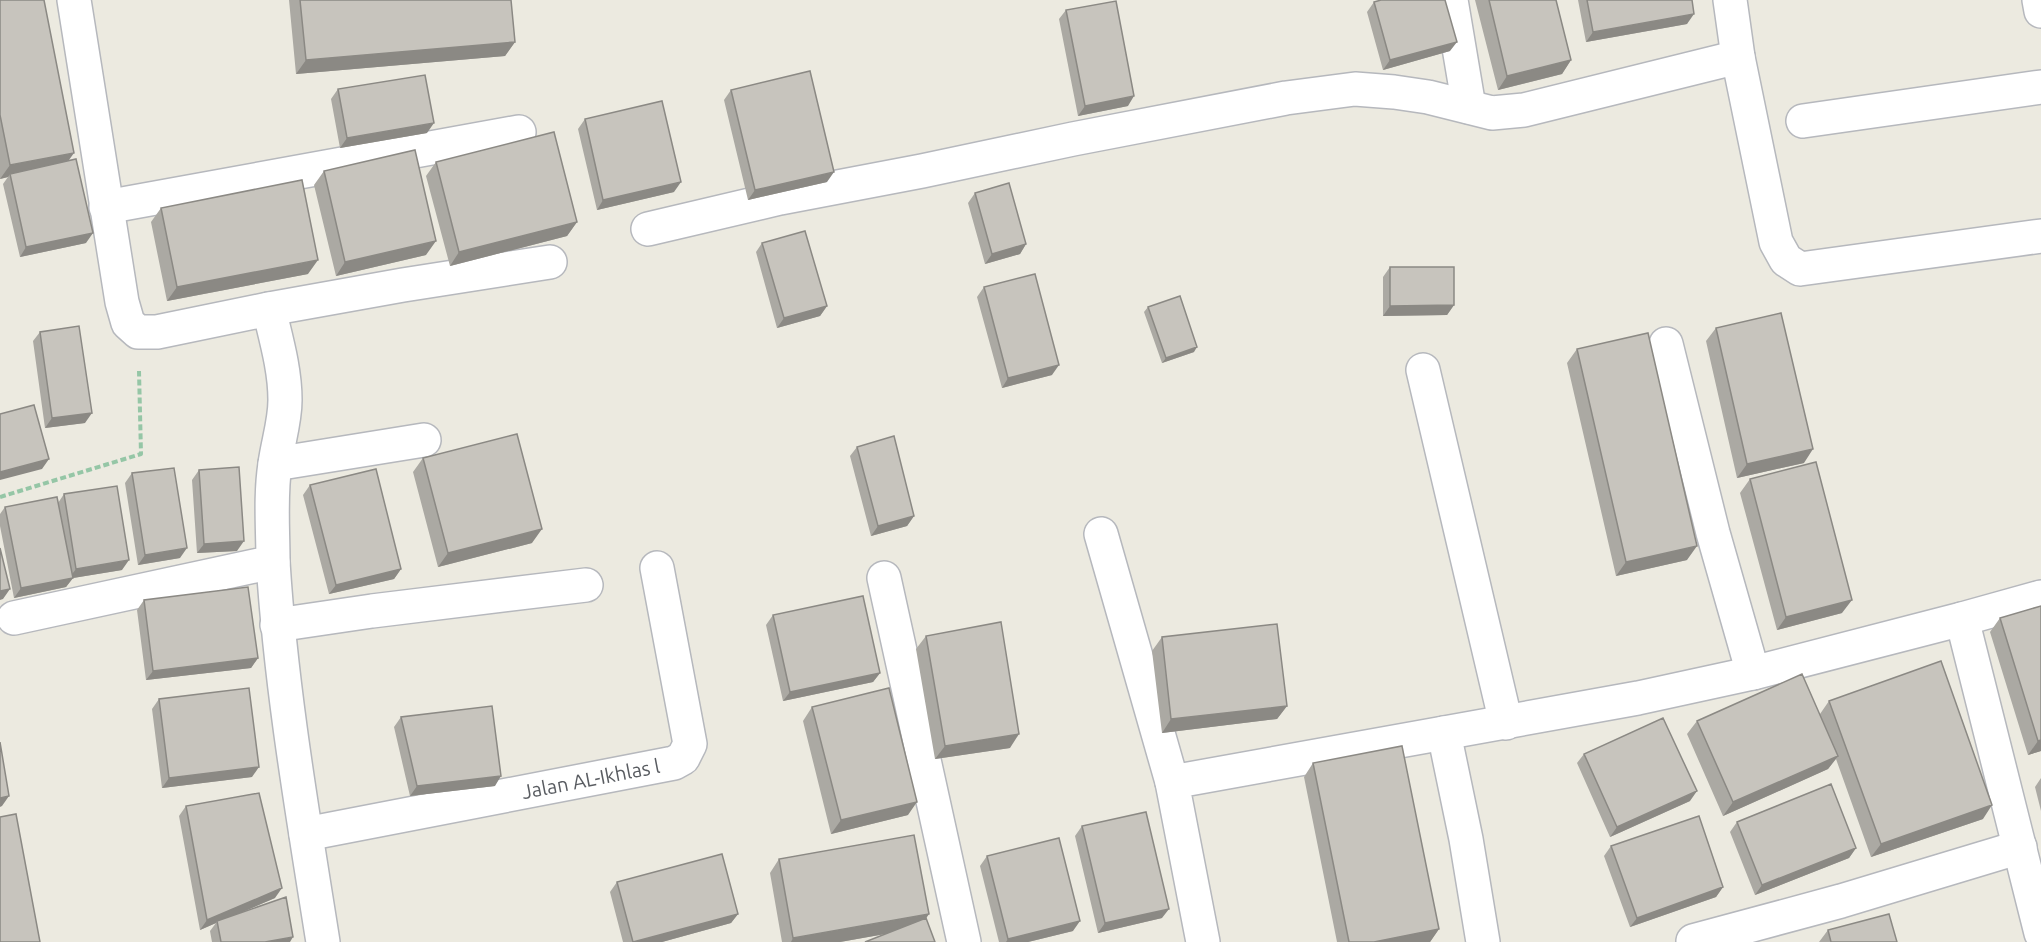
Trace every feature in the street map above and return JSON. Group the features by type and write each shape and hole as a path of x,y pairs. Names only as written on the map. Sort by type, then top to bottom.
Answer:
{"street":[{"path":"74,0 122,302 128,323 138,332 157,332 269,309 550,262"},
{"path":"1450,0 1469,107"},
{"path":"1730,0 1738,57 1776,242 1786,260 1800,269 2041,236"},
{"path":"2039,0 2041,11"},
{"path":"648,229 780,198 922,171 1084,136 1286,98 1355,89 1428,97 1492,113 1524,110 1738,57"},
{"path":"1803,121 2041,87"},
{"path":"106,207 519,132"},
{"path":"269,309 281,360 285,398 285,421 275,464 273,492 273,562 277,625 306,834 324,942"},
{"path":"1666,344 1713,533 1753,673"},
{"path":"1423,370 1506,723"},
{"path":"275,464 424,440"},
{"path":"1101,534 1176,797 1178,818 1203,942"},
{"path":"14,618 273,562"},
{"name":"Jalan AL-Ikhlas l","path":"306,834 674,763 683,758 690,744 657,568"},
{"path":"884,578 964,942"},
{"path":"277,625 586,585"},
{"path":"1172,782 1638,698 1753,673 2041,597"},
{"path":"1962,619 2041,933"},
{"path":"1444,733 1466,839 1483,942"},
{"path":"1693,941 1841,901 2020,847"}],"path":[{"path":"0,497 141,454 138,332"}],"building":[{"path":"0,0 44,0 74,153 10,165 0,115"},
{"path":"300,0 511,0 515,42 306,60"},
{"path":"1381,0 1445,0 1457,42 1390,60 1374,2"},
{"path":"1489,0 1556,0 1571,60 1507,76"},
{"path":"1587,0 1692,0 1694,14 1593,32"},
{"path":"1116,1 1134,96 1085,106 1066,10"},
{"path":"810,71 834,172 755,190 731,90"},
{"path":"425,75 434,123 347,138 338,89"},
{"path":"662,101 681,182 603,200 585,119"},
{"path":"554,132 577,222 459,252 436,162"},
{"path":"415,150 436,241 345,262 324,171"},
{"path":"76,159 93,233 26,247 10,174"},
{"path":"302,180 318,260 177,287 161,208"},
{"path":"1009,183 1026,244 992,254 975,193"},
{"path":"805,231 827,306 784,318 762,243"},
{"path":"1390,267 1454,267 1454,305 1390,306"},
{"path":"1035,274 1059,365 1008,378 984,287"},
{"path":"1180,296 1197,347 1166,358 1148,307"},
{"path":"1781,313 1813,449 1747,464 1716,328"},
{"path":"79,326 92,413 52,418 40,332"},
{"path":"1648,333 1697,546 1626,562 1577,349"},
{"path":"34,405 49,459 0,472 0,414"},
{"path":"517,434 542,529 448,553 423,458"},
{"path":"894,436 914,516 878,526 857,447"},
{"path":"1816,462 1852,600 1786,617 1750,479"},
{"path":"239,467 244,541 204,544 199,470"},
{"path":"174,468 187,548 145,555 132,473"},
{"path":"376,469 401,569 336,585 310,485"},
{"path":"117,486 129,560 76,569 64,494"},
{"path":"57,497 73,578 21,588 5,507"},
{"path":"0,548 10,589 0,591"},
{"path":"248,587 258,658 153,671 144,600"},
{"path":"863,596 880,673 790,692 773,615"},
{"path":"2041,606 2041,740 2038,741 2000,618"},
{"path":"1001,622 1019,734 945,746 926,636"},
{"path":"1277,624 1287,706 1171,719 1162,637"},
{"path":"1941,661 1992,805 1881,844 1829,701"},
{"path":"1802,674 1838,756 1733,802 1697,721"},
{"path":"249,688 259,767 169,778 159,699"},
{"path":"889,688 917,802 841,820 812,707"},
{"path":"492,706 501,776 417,786 401,717"},
{"path":"1663,718 1697,791 1617,827 1584,754"},
{"path":"0,742 9,796 0,798"},
{"path":"1402,746 1439,929 1374,942 1349,942 1313,763"},
{"path":"1831,784 1856,848 1762,885 1737,822"},
{"path":"259,793 282,888 207,920 186,806"},
{"path":"1146,812 1169,909 1105,923 1082,826"},
{"path":"16,814 40,942 0,942 0,817"},
{"path":"1699,816 1723,887 1637,918 1611,846"},
{"path":"914,835 929,914 793,938 779,859"},
{"path":"1059,838 1080,921 1008,939 987,856"},
{"path":"722,854 738,914 633,942 617,882"},
{"path":"286,897 293,937 265,942 221,942 217,921"},
{"path":"1889,914 1897,942 1831,942 1828,930"},
{"path":"926,918 935,942 865,942"}]}
